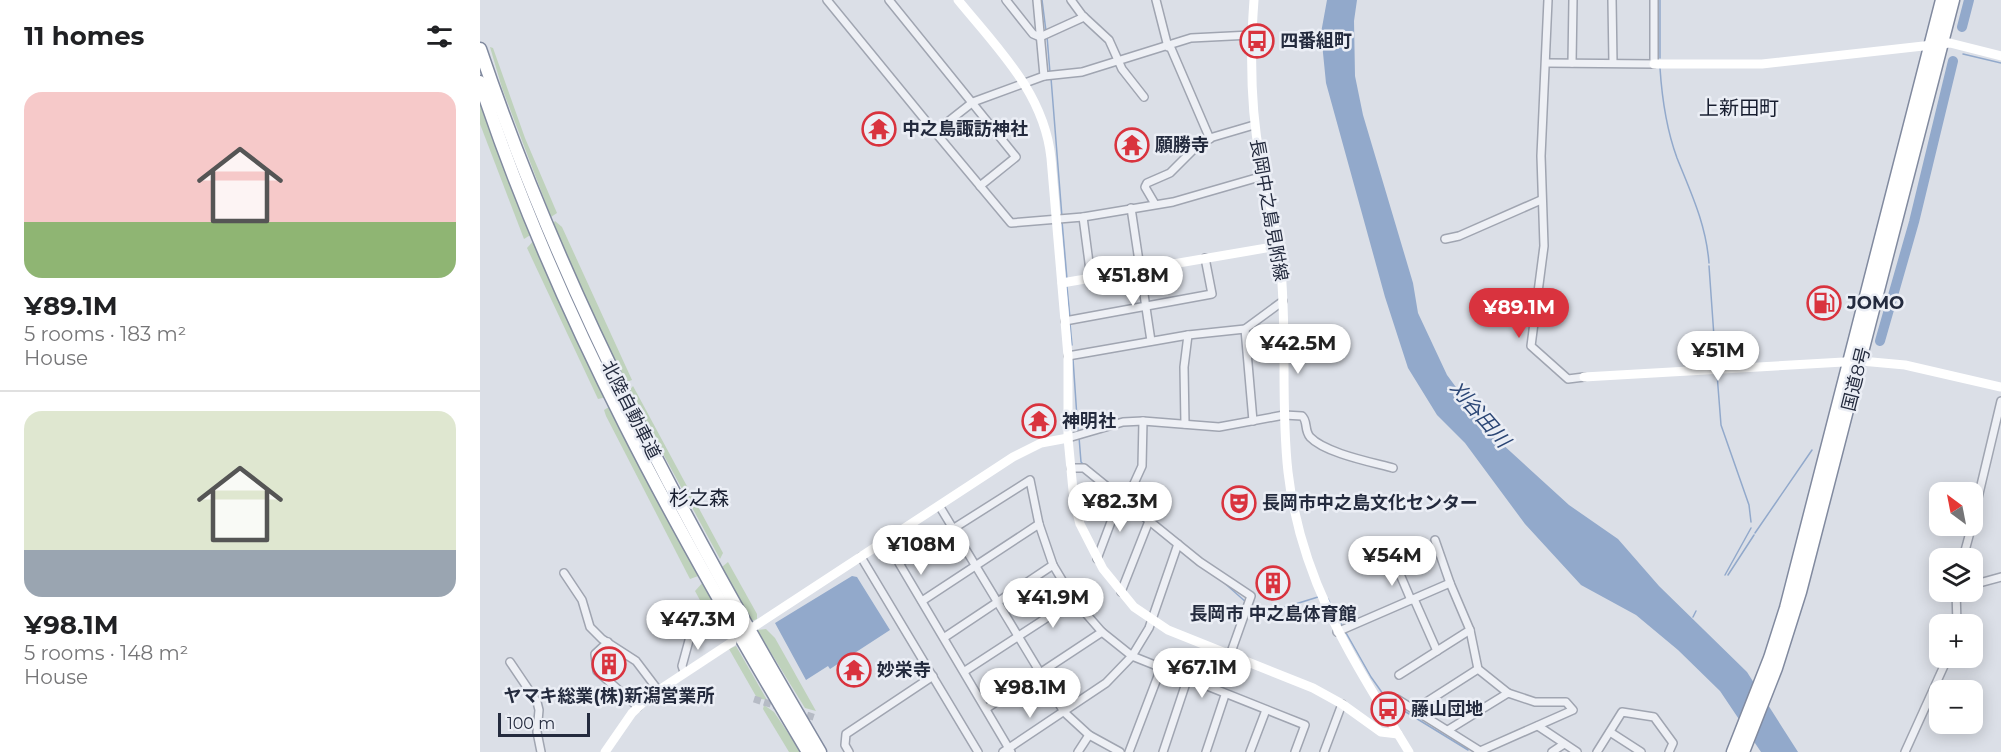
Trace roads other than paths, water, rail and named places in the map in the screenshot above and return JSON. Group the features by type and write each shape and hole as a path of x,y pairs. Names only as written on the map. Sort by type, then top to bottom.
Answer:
{"highway":[{"name":"国道8号","path":"1743,752 1800,592 1855,361 1936,43 1942,0"},
{"name":"国道8号","path":"1936,43 1953,0"},
{"name":"北陸自動車道","path":"480,49 532,194 610,368 717,575 820,752"},
{"name":"北陸自動車道","path":"480,82 544,250 621,416 702,567 808,752"},
{"name":"国道8号","path":"1733,752 1773,663"}],"street":[{"path":"827,0 1011,223 1083,217 1173,202 1263,176"},
{"path":"889,0 1016,157 980,186"},
{"path":"958,0 1026,83 1040,109 1050,142 1068,356 1068,438 1071,468 1076,510 1097,559 1121,592 1152,620 1183,637 1313,688 1342,704 1381,732 1398,734"},
{"path":"1006,0 1033,34 1041,37 1084,17"},
{"path":"1037,0 1044,76"},
{"path":"1071,0 1084,17 1109,40 1118,60 1144,97"},
{"path":"1156,0 1169,46 1210,138"},
{"name":"長岡中之島見附線","path":"1254,0 1251,35 1254,125 1278,246 1283,301 1284,415 1288,471 1302,541 1337,632 1409,752"},
{"path":"1548,0 1541,200 1544,215 1544,246 1531,346 1568,379 1855,361 1905,365 2001,387"},
{"path":"1572,63 1573,0"},
{"path":"1612,0 1612,63"},
{"path":"1654,0 1654,64"},
{"path":"935,132 973,102 1044,76 1082,72 1208,36 1251,35"},
{"path":"1547,63 1785,62 1936,43 2001,56"},
{"path":"1155,204 1145,187 1147,183 1170,173 1193,150 1189,145 1254,125"},
{"path":"1445,239 1459,236 1541,200"},
{"path":"1131,208 1151,341"},
{"path":"1083,217 1091,278"},
{"path":"1062,283 1278,246"},
{"path":"1065,321 1212,294 1205,258"},
{"path":"1068,356 1188,335 1245,329 1283,301"},
{"path":"1245,329 1253,421"},
{"path":"1185,424 1184,367 1188,335"},
{"path":"1982,482 2001,401"},
{"path":"754,626 940,507 1013,457 1041,443 1083,435 1114,424 1143,421 1219,427 1284,415 1304,417 1308,434 1327,447 1393,468"},
{"path":"1097,559 1123,499 1142,466 1143,421"},
{"path":"1071,468 1084,468 1178,544 1251,596 1230,655"},
{"path":"1178,544 1152,620 1132,656 1106,683 1008,751 987,708 899,563 1030,480 1039,524 1053,565 1074,600 1102,632 1132,656 1187,680 1305,725 1295,752"},
{"path":"940,507 1064,712 1089,735 1117,751"},
{"path":"1121,592 1149,521"},
{"path":"922,601 1039,524"},
{"path":"1397,699 1479,752 1573,710 1566,702 1534,702 1508,693 1478,669 1470,630 1434,540"},
{"path":"861,557 978,752"},
{"path":"945,637 1053,565"},
{"path":"1396,565 1437,651"},
{"path":"564,573 582,600 590,627 636,661 658,690"},
{"path":"1983,582 2001,577"},
{"path":"1337,632 1450,583"},
{"path":"965,672 1074,600"},
{"path":"1399,675 1470,630"},
{"path":"987,708 1102,632"},
{"path":"684,672 682,666 691,633"},
{"path":"608,642 595,654 597,671 638,707"},
{"path":"605,752 638,707 684,672 732,642"},
{"path":"510,662 537,702 539,710 537,732 541,752"},
{"path":"1129,752 1161,668"},
{"path":"1905,752 1943,668"},
{"path":"1414,710 1478,669"},
{"path":"849,752 845,745 846,734 933,676"},
{"path":"1162,752 1187,680"},
{"path":"1448,730 1508,693"},
{"path":"1206,752 1226,695"},
{"path":"1324,752 1342,704"},
{"path":"1250,752 1266,710"},
{"path":"1597,752 1622,712 1654,717 1673,743 1669,752"},
{"path":"1538,726 1577,752"},
{"path":"1610,732 1641,752"},
{"path":"1078,752 1089,735"},
{"path":"1552,752 1564,744"}],"water":[{"path":"1327,0 1357,0 1354,21 1355,76 1363,115 1413,283 1418,313 1447,375 1489,432 1569,505 1618,539 1659,586 1747,672 1798,752 1761,752 1720,691 1678,650 1636,615 1581,585 1525,524 1465,443 1437,415 1408,368 1385,297 1326,83 1321,33"},
{"path":"852,576 857,577 890,630 830,669 828,666 806,680 775,623"}],"waterway":[{"path":"1042,0 1046,31"},
{"path":"1660,0 1660,58"},
{"path":"1962,27 1969,0"},
{"path":"1047,36 1050,73"},
{"path":"1963,54 2001,63"},
{"path":"1880,341 1914,222 1953,61"},
{"path":"1660,68 1667,125 1705,235 1709,263"},
{"path":"1051,78 1062,217"},
{"path":"1062,221 1067,279"},
{"path":"1709,266 1716,365"},
{"path":"1067,287 1070,318"},
{"path":"1070,323 1072,345"},
{"path":"1073,359 1078,432"},
{"path":"1717,374 1721,425 1749,505 1751,522"},
{"path":"1079,437 1081,462 1084,465"},
{"path":"1755,533 1812,450"},
{"path":"1725,575 1751,528"},
{"path":"1728,575 1754,535"},
{"path":"1221,580 1247,603"},
{"path":"1250,606 1260,615 1318,597"},
{"path":"1328,599 1343,627"},
{"path":"1693,617 1696,611"},
{"path":"1345,631 1371,677 1388,701 1468,750"}],"tunnel":[{"path":"754,699 780,707"},
{"path":"797,712 816,718"}],"place":[{"name":"四番組町","path":"1257,41"},
{"name":"中之島諏訪神社","path":"879,129"},
{"name":"願勝寺","path":"1132,145"},
{"name":"JOMO","path":"1824,303"},
{"name":"神明社","path":"1039,421"},
{"name":"長岡市中之島文化センター","path":"1239,503"},
{"name":"長岡市 中之島体育館","path":"1273,583"},
{"name":"ヤマキ総業(株)新潟営業所","path":"609,664"},
{"name":"妙栄寺","path":"854,670"},
{"name":"藤山団地","path":"1388,709"}],"district":[{"name":"上新田町","path":"1739,108"},
{"name":"杉之森","path":"699,498"}],"water label":[{"name":"刈谷田川","path":"1480,414"}]}
